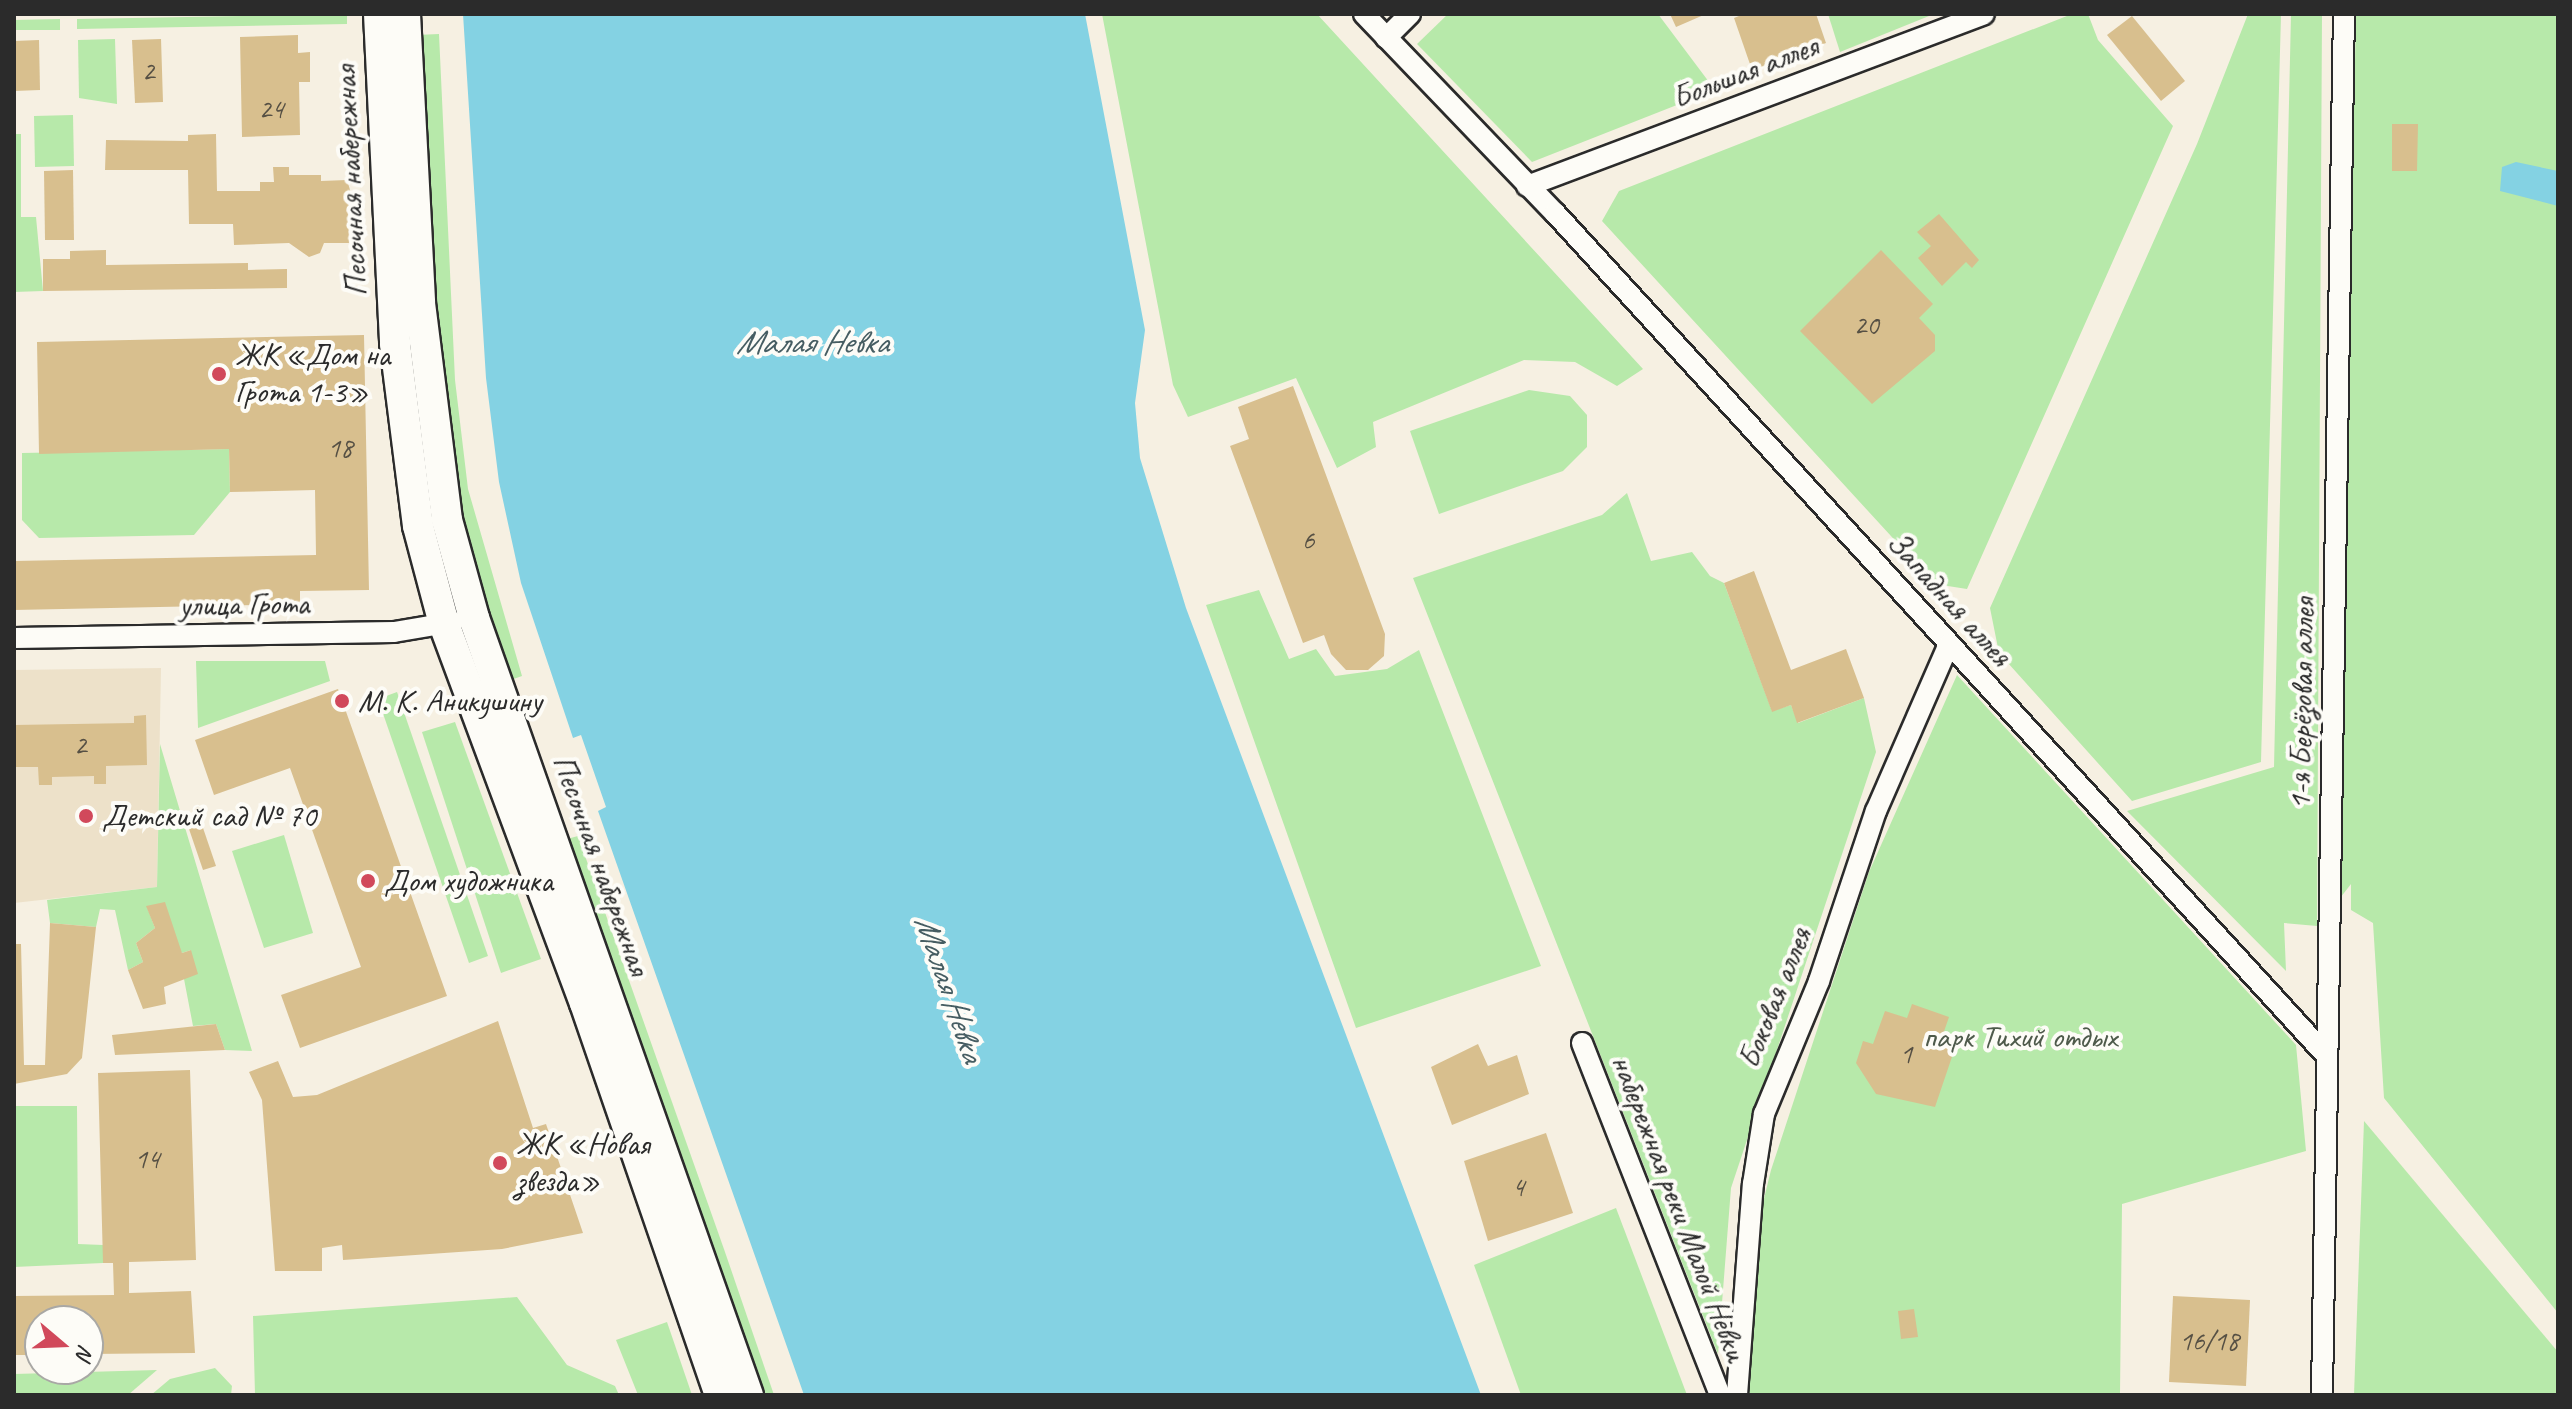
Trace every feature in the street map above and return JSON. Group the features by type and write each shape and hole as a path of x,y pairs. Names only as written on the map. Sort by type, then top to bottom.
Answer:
{"main road":[{"name":"Песочная набережная","path":"379,14 402,415 418,526 444,624 585,1003 720,1395"},
{"name":"Песочная набережная","path":"405,14 417,260 435,459 474,618 748,1395"}],"street":[{"path":"1364,14 1527,186"},
{"path":"1386,38 1410,14"},
{"name":"Большая аллея","path":"1527,186 1984,14"},
{"name":"1-я Берёзовая аллея","path":"2322,1395 2325,1054 2344,14"},
{"name":"Западная аллея","path":"1527,186 2325,1054"},
{"name":"улица Грота","path":"14,638 394,632 474,618"},
{"name":"Боковая аллея","path":"1737,1395 1755,1163 1764,1114 1819,981 1876,811 1949,644"},
{"name":"набережная реки Малой Невки","path":"1582,1043 1720,1395"}],"shaded area":[{"name":"Детский сад № 70","path":"161,668 157,887 14,903 14,670"}],"green space":[{"path":"347,14 347,24 77,29 77,19"},
{"path":"1102,14 1317,14 1643,369 1617,386 1575,362 1524,360 1373,422 1376,447 1337,468 1296,378 1188,417 1173,385"},
{"path":"1448,14 1658,14 1715,90 1532,162 1417,44"},
{"path":"1828,14 1934,14 1840,52"},
{"path":"2072,14 2088,14 2098,40 2173,126 1967,589 1935,584 1602,221 1619,191"},
{"path":"2248,14 2281,14 2261,762 2132,801 1999,653 1990,608 2197,144"},
{"path":"2291,14 2322,14 2317,926 2284,923 2286,971 2127,811 2274,767"},
{"path":"2356,14 2558,14 2558,1313 2384,1098 2373,923 2351,910 2351,884 2337,902"},
{"path":"60,19 60,30 14,30 14,20"},
{"path":"439,34 455,380 468,489 522,676 508,681 449,500 416,35"},
{"path":"115,39 117,104 79,98 78,40"},
{"path":"73,115 74,166 35,167 34,116"},
{"path":"14,134 21,134 21,217 36,217 43,291 14,292"},
{"path":"1529,390 1570,396 1587,415 1587,447 1563,471 1439,514 1410,431"},
{"path":"229,449 230,492 194,535 39,538 22,520 22,453"},
{"path":"1627,493 1651,561 1692,552 1710,576 1724,583 1772,711 1791,705 1798,723 1864,698 1876,752 1731,1188 1718,1354 1413,578 1602,515"},
{"path":"1259,590 1289,659 1316,649 1335,676 1387,669 1419,650 1541,966 1356,1028 1206,605"},
{"path":"196,661 325,661 330,681 198,728"},
{"name":"парк Тихий отдых","path":"1957,675 2296,1045 2306,1151 2122,1204 2120,1395 1743,1395 1758,1223 1771,1170 1869,872"},
{"path":"397,692 488,956 469,963 378,699"},
{"path":"455,722 541,959 501,973 422,732"},
{"path":"160,744 252,1051 225,1050 216,1024 193,1026 184,979 191,950 182,953 147,907 155,928 136,943 143,962 128,970 115,910 100,909 96,927 50,923 47,900 157,887"},
{"path":"284,835 313,933 264,948 232,851"},
{"path":"578,836 774,1395 762,1395 567,839"},
{"path":"14,1106 77,1106 78,1244 103,1245 103,1263 14,1267"},
{"path":"2364,1121 2558,1352 2558,1395 2354,1395"},
{"path":"1616,1208 1687,1395 1521,1395 1474,1265"},
{"path":"517,1297 567,1365 615,1386 619,1395 255,1395 253,1316"},
{"path":"667,1322 692,1395 638,1395 616,1340"},
{"path":"215,1368 232,1386 231,1395 151,1395 170,1379"},
{"path":"157,1370 128,1395 14,1395 14,1374 24,1374 24,1385 104,1385 104,1371"}],"water":[{"name":"Малая Невка","path":"463,14 1085,14 1145,330 1135,403 1140,458 1186,608 1481,1395 804,1395 598,811 606,807 581,735 573,738 521,583 499,482 486,378"},
{"path":"2516,162 2558,171 2558,206 2500,191 2502,167"}],"building":[{"path":"1670,14 1706,14 1676,27"},
{"path":"1744,14 1816,14 1826,43 1752,70 1734,18"},
{"path":"2132,16 2185,81 2161,101 2107,35"},
{"path":"298,35 298,53 310,52 310,82 299,82 300,135 242,137 240,37"},
{"path":"161,39 163,102 135,103 132,40"},
{"path":"39,40 40,90 14,91 14,41"},
{"path":"2392,124 2418,124 2417,171 2392,171"},
{"path":"216,134 217,191 260,191 260,182 274,182 273,167 289,167 289,175 321,175 321,181 347,180 354,203 348,210 349,243 324,243 320,253 309,257 289,243 234,245 233,224 189,224 188,170 105,170 106,140 188,141 188,135"},
{"path":"73,170 74,240 45,240 44,171"},
{"path":"1939,214 1979,260 1972,268 1966,262 1942,286 1918,258 1931,246 1917,232"},
{"path":"106,250 106,265 248,263 248,270 287,269 287,288 43,291 43,259 70,259 70,251"},
{"path":"1881,250 1933,304 1919,318 1935,335 1935,351 1872,404 1800,331"},
{"path":"364,335 369,590 300,591 300,604 14,610 14,561 316,555 315,490 230,492 229,449 39,454 37,342"},
{"path":"1293,386 1385,634 1384,656 1368,670 1346,670 1331,654 1324,635 1303,643 1230,446 1249,439 1238,407"},
{"path":"1754,571 1791,670 1846,649 1864,698 1797,723 1791,705 1772,712 1724,583"},
{"name":"Дом художника","path":"338,689 447,996 300,1048 281,995 361,967 290,768 214,795 195,740"},
{"path":"146,715 147,765 106,766 106,784 94,784 94,776 52,777 52,785 39,785 38,767 14,767 14,725 134,723 134,716"},
{"path":"202,825 216,866 203,870 189,829"},
{"path":"165,902 182,953 191,950 198,974 164,987 166,1004 143,1009 128,970 143,962 136,943 155,928 146,906"},
{"path":"50,923 96,927 82,1058 67,1074 14,1084 14,944 21,944 24,1065 45,1065"},
{"path":"1912,1004 1949,1017 1941,1040 1956,1045 1935,1107 1876,1094 1856,1063 1863,1041 1873,1044 1885,1011 1907,1018"},
{"path":"498,1021 533,1128 546,1124 583,1233 502,1249 343,1260 342,1245 322,1248 322,1271 275,1271 262,1100 249,1072 278,1061 293,1097 317,1095"},
{"path":"216,1024 225,1050 115,1055 112,1035"},
{"path":"1478,1044 1488,1066 1517,1055 1529,1094 1452,1125 1431,1067"},
{"path":"190,1070 196,1260 129,1262 129,1293 191,1291 195,1353 104,1354 104,1305 24,1305 24,1355 14,1355 14,1296 114,1295 113,1263 103,1263 98,1073"},
{"path":"1546,1133 1573,1213 1488,1241 1464,1161"},
{"path":"2173,1296 2250,1300 2246,1386 2169,1382"},
{"path":"1914,1309 1918,1337 1901,1339 1898,1311"}],"place":[{"name":"ЖК «Дом на Грота 1-3»","path":"219,374"},
{"name":"М. К. Аникушину","path":"342,701"},
{"name":"Детский сад № 70","path":"86,816"},
{"name":"Дом художника","path":"368,881"},
{"name":"ЖК «Новая звезда»","path":"500,1163"}]}
